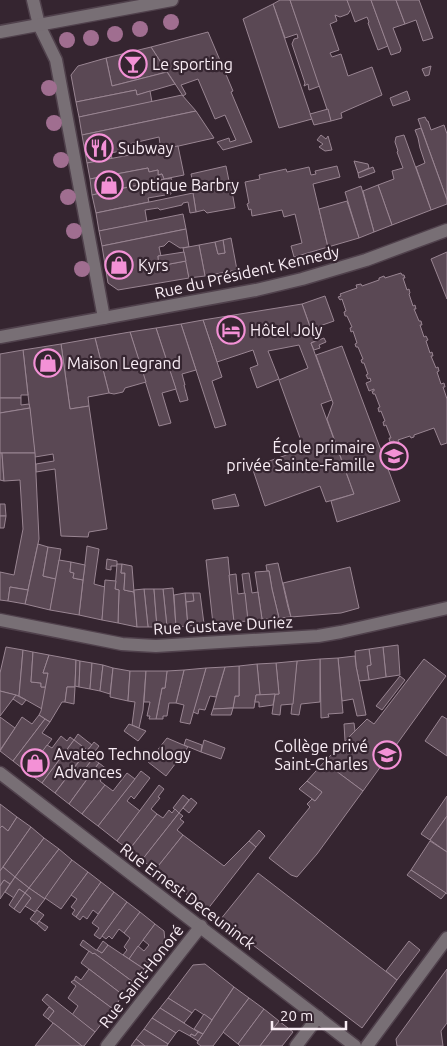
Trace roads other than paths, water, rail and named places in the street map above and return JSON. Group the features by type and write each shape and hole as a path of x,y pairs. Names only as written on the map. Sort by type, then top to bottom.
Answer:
{"street":[{"path":"33,0 39,25 56,60 104,318"},
{"path":"0,32 172,0"},
{"name":"Rue du Président Kennedy","path":"0,337 256,290 302,279 374,257 447,230"},
{"name":"Rue Gustave Duriez","path":"0,620 122,644 156,646 318,636 447,608"},
{"name":"Rue Ernest Deceuninck","path":"0,773 356,1046"},
{"name":"Rue Saint-Honoré","path":"106,1046 200,926"},
{"path":"367,1046 447,938"},
{"path":"296,1046 318,1017"}],"place":[{"name":"Le sporting","path":"133,64"},
{"name":"Subway","path":"99,148"},
{"name":"Optique Barbry","path":"109,185"},
{"name":"Kyrs","path":"119,265"},
{"name":"Hôtel Joly","path":"231,330"},
{"name":"Maison Legrand","path":"48,363"},
{"name":"École primaire privée Sainte-Famille","path":"394,456"},
{"name":"Collège privé Saint-Charles","path":"387,755"},
{"name":"Avateo Technology Advances","path":"35,763"}]}
